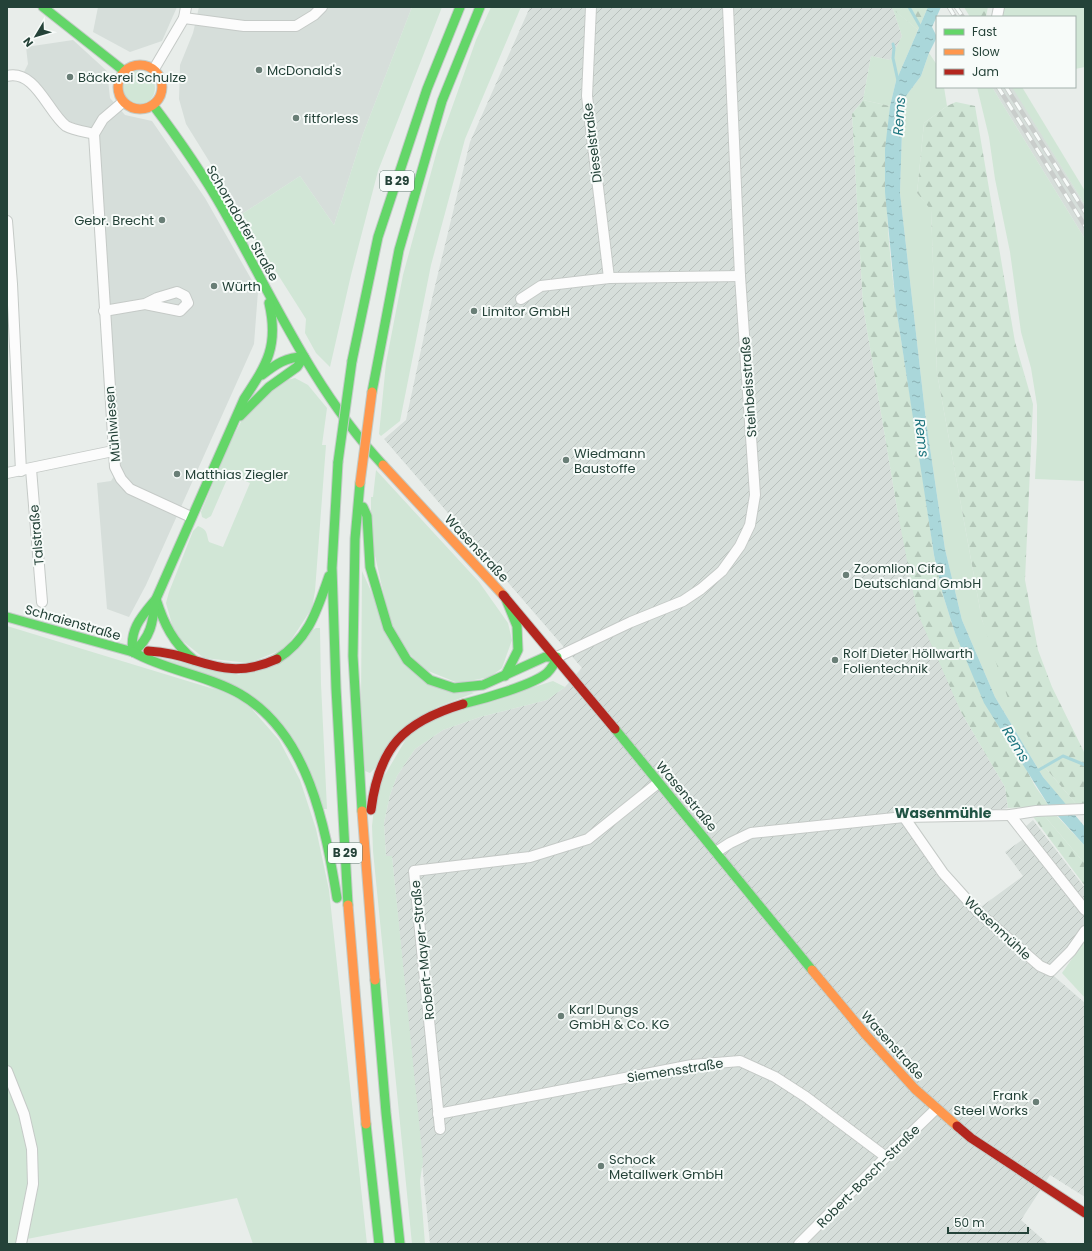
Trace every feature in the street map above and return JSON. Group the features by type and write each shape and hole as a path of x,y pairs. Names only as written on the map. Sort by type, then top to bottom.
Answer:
{"main road":[{"path":"43,7 124,71"},
{"name":"B 29","path":"378,1244 349,931 336,688 332,568 338,462 352,361 378,237 427,89 460,7"},
{"name":"B 29","path":"400,1244 386,1113 364,844 353,656 354,539 372,392 401,242 442,101 480,7"},
{"path":"142,64 154,69 161,80 162,86 158,99 153,105 140,109 133,108 123,102 117,88 118,79 124,71 129,67 142,64"},
{"name":"Schorndorfer Straße","path":"153,105 169,126 223,209 304,358"},
{"path":"133,652 144,644 150,632 156,599 231,426 244,399 258,378 272,351 275,334 271,312 262,282"},
{"path":"231,426 269,387 297,368 304,358 292,356 282,359 258,378"},
{"name":"Wasenstraße","path":"304,358 332,401 370,450 505,596 557,657 658,783 866,1035 915,1089 936,1109 984,1147 1085,1213"},
{"path":"359,496 367,516 370,566 388,628 407,660 430,680 454,688 483,685 545,657 557,657 554,668 539,678 493,696 448,709 414,724 396,742 382,763 373,789 364,844"},
{"path":"133,652 151,651 218,668 245,669 269,663 289,652 308,628 332,568"},
{"path":"505,596 516,626 518,650 505,676"},
{"path":"156,599 140,619 131,640 133,652 148,662 196,677 240,694 262,709 282,732 301,767 319,813 331,859 340,917 349,931"},
{"path":"156,599 167,633 181,650 198,663"},
{"name":"Schraienstraße","path":"7,617 133,652"}],"street":[{"path":"154,69 184,18 186,7"},
{"path":"184,18 244,26 296,26 314,16 322,7"},
{"name":"Dieselstraße","path":"592,7 587,96 609,278"},
{"name":"Steinbeisstraße","path":"557,657 631,622 689,597 701,589 722,571 742,542 750,526 755,495 740,276 728,7"},
{"path":"7,76 11,75 26,78 67,126 94,134 103,119 123,102"},
{"name":"Mühlwiesen","path":"94,134 115,467 121,479 130,489 192,517"},
{"name":"Talstraße","path":"7,221 26,470 42,602"},
{"path":"521,299 541,286 609,278 740,276"},
{"path":"104,311 145,304"},
{"path":"7,474 113,451"},
{"name":"Robert-Mayer-Straße","path":"440,1129 414,871 530,857 588,839 658,783"},
{"path":"716,852 730,843 751,833 904,817 1010,814 1036,811 1085,809"},
{"path":"1010,814 1085,910"},
{"name":"Wasenmühle","path":"904,817 943,873 978,912 1040,966 1051,971 1071,951 1085,931"},
{"name":"Siemensstraße","path":"438,1114 692,1065 740,1061 775,1077 806,1097 886,1156"},
{"path":"7,1071 24,1114 32,1149 33,1184 20,1244"},
{"name":"Robert-Bosch-Straße","path":"799,1244 886,1156 936,1109"}],"shaded area":[{"path":"98,7 177,7 162,41 130,52 93,32"},
{"path":"199,7 412,7 363,134 334,225 300,176 242,214 186,124 179,99 180,65 193,33"},
{"path":"530,7 890,7 893,9 902,36 890,60 871,56 863,100 852,114 863,306 898,514 961,712 1005,787 1008,808 902,824 939,873 974,912 1023,876 1005,852 1025,838 1024,828 1033,820 1085,888 1085,932 1047,970 1085,1003 1085,1197 1050,1175 1021,1220 1048,1244 430,1244 392,856 386,857 384,823 390,795 397,776 415,749 443,730 480,717 547,700 565,687 582,668 384,439 406,420 433,294 470,142"},
{"path":"73,40 107,71 110,98 125,115 152,121 205,198 258,291 254,344 146,585 129,617 107,609 97,483 111,481 121,465 96,144 82,126 66,120 36,80 24,72 28,64 26,47"},
{"path":"993,88 1014,88 1085,205 1085,239"}],"green space":[{"path":"412,7 442,7 378,171 351,275 330,367 316,353 305,333 306,319 275,270 267,266 242,214 300,176 334,225 363,134"},
{"path":"491,7 521,7 465,139 431,265 400,421 381,436 379,434 386,363 403,275 438,147 476,40"},
{"path":"890,7 928,7 918,30"},
{"path":"964,7 988,7 986,16 969,16"},
{"path":"1001,7 1085,7 1085,67 1076,69 1076,16 999,16"},
{"path":"893,9 918,30 896,81 890,106 863,100 871,56 890,60 902,36"},
{"path":"929,53 936,64 936,88 944,88 947,106 924,123 917,193 931,209 937,373 982,620 1043,765 1077,805 1066,806 1043,777 995,697 962,620 945,549 926,421 900,193 903,100 921,76"},
{"path":"138,71 144,72 150,76 154,82 154,94 150,100 144,104 138,105 132,104 126,100 122,94 121,88 122,82 126,76 132,72"},
{"path":"977,88 993,88 1085,239 1085,481 1035,479 1037,405 1031,368 1021,332 1010,252 995,179 989,137"},
{"path":"1013,88 1023,88 1085,191 1085,205"},
{"path":"863,100 890,106 886,180 890,252 899,323 934,555 943,595 955,633 1035,786 1049,806 1008,808 1005,787 961,712 917,612 898,514 863,306 852,114"},
{"path":"956,102 975,106 1015,342 1033,404 1025,580 1038,650 1052,687 1084,752 1085,805 1077,805 1043,765 1008,699 982,620 937,373 931,210 917,193 924,123 947,106"},
{"path":"295,378 308,385 327,408 322,445 326,445 315,591 312,608 286,648 249,663 204,658 175,635 166,603 169,592 193,531 198,526 205,530 209,542 223,547 250,483 232,475 228,477 211,516 206,519 202,517 201,512 230,443 243,418 283,381"},
{"path":"376,470 479,582 508,623 512,640 502,668 490,677 458,683 421,668 392,631 371,538 371,497 373,497"},
{"path":"362,571 404,665 474,693 437,707 370,773 365,771 361,704"},
{"path":"7,626 217,690 251,708 279,740 300,780 316,829 329,890 367,1244 253,1244 237,1198 27,1239 26,1244 7,1244"},
{"path":"316,628 320,628 327,809 324,809 284,726 151,656 239,675"},
{"path":"553,681 565,687 547,700 480,717 443,730 415,749 397,776 390,795 384,823 386,856 392,856 423,1161 420,1181 425,1244 412,1244 373,851 372,826 376,790 409,734 440,717"},
{"path":"1031,814 1043,814 1085,864 1085,886"},
{"path":"1043,814 1055,814 1085,846 1085,864"},
{"path":"1085,940 1085,998 1062,973"}],"water":[{"name":"Rems","path":"928,7 941,7 932,27 936,35 936,39 929,53 921,76 903,100 900,193 926,421 945,549 962,620 995,697 1043,777 1085,827 1085,846 1049,806 984,703 955,633 943,595 934,555 896,307 885,192 885,149 890,106 896,81"}],"waterway":[{"path":"909,7 921,28"},
{"path":"893,44 893,58 898,81"},
{"path":"1037,771 1063,756 1085,765"}],"railway":[{"path":"949,7 954,16"},
{"path":"956,7 962,16"},
{"path":"999,88 1085,226"},
{"path":"1007,88 1085,212"}],"traffic: fast":[{"path":"43,7 124,71"},
{"path":"352,361 378,237 427,89 460,7"},
{"path":"372,392 399,250 442,101 480,7"},
{"path":"153,105 208,183 315,375 358,436 383,465"},
{"path":"133,652 133,636 138,623 156,599 244,399 265,365 272,343 273,331 269,303"},
{"path":"262,375 286,360 304,357"},
{"path":"240,416 269,387 297,367 304,357"},
{"path":"338,462 352,361"},
{"path":"338,462 332,568 336,688 348,905"},
{"path":"360,483 355,539 353,656 362,811"},
{"path":"363,507 367,516 370,567 388,628 407,660 430,680 454,688 483,685 545,657 557,657 547,673 540,678 507,691 463,704"},
{"path":"277,659 288,651 304,633 316,612 329,576"},
{"path":"505,597 517,626 518,650 505,676"},
{"path":"156,599 162,617 170,632 180,647 194,660"},
{"path":"133,652 144,641 150,629 155,601"},
{"path":"7,617 133,652"},
{"path":"133,652 159,664 214,682 240,694 263,711 283,733 298,757 310,784 326,841 337,898"},
{"path":"615,729 812,970"},
{"path":"375,980 386,1113 400,1244"},
{"path":"366,1124 379,1244"}],"traffic: slow":[{"path":"136,65 144,65 149,66 156,71 161,78 162,87 161,96 156,103 149,108 136,109 128,106 121,99 118,91 118,83 121,75 128,68 136,65"},
{"path":"360,483 372,392"},
{"path":"383,465 503,595"},
{"path":"362,811 375,980"},
{"path":"348,905 366,1124"},
{"path":"812,970 866,1035 915,1089 957,1126"}],"traffic: jam":[{"path":"503,595 615,729"},
{"path":"148,651 166,653 225,668 241,669 258,666 277,659"},
{"path":"371,810 380,769 398,740 424,719 463,704"},
{"path":"957,1126 971,1138 1085,1213"}],"place":[{"name":"McDonald's","path":"259,70"},
{"name":"Bäckerei Schulze","path":"70,77"},
{"name":"fitforless","path":"296,118"},
{"name":"Gebr. Brecht","path":"162,220"},
{"name":"Würth","path":"214,286"},
{"name":"Limitor GmbH","path":"474,311"},
{"name":"Wiedmann Baustoffe","path":"566,460"},
{"name":"Matthias Ziegler","path":"177,474"},
{"name":"Zoomlion Cifa Deutschland GmbH","path":"846,575"},
{"name":"Rolf Dieter Höllwarth Folientechnik","path":"835,660"},
{"name":"Karl Dungs GmbH & Co. KG","path":"561,1016"},
{"name":"Frank Steel Works","path":"1036,1102"},
{"name":"Schock Metallwerk GmbH","path":"601,1166"}],"district":[{"name":"Wasenmühle","path":"943,813"}]}
